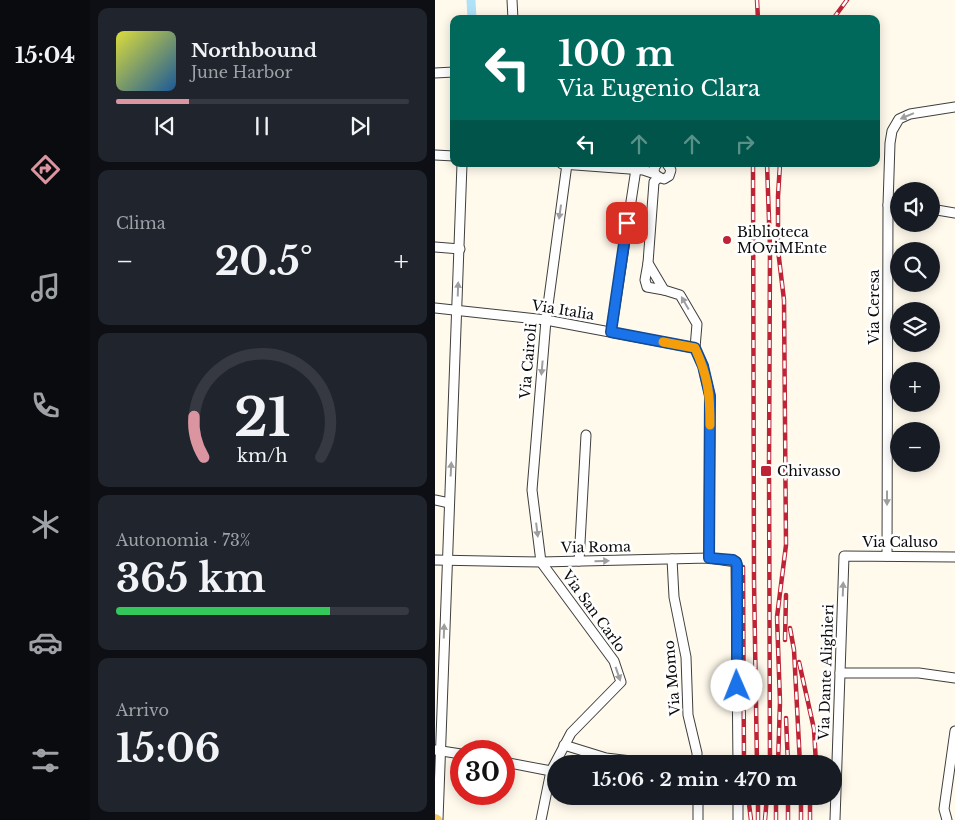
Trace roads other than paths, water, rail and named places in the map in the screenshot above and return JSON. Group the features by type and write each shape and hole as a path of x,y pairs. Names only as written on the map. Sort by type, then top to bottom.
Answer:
{"street":[{"path":"512,0 513,15"},
{"path":"435,73 450,72"},
{"name":"Via Ceresa","path":"887,556 888,205 890,143 892,130 899,119 910,114 955,107"},
{"path":"435,155 450,156"},
{"path":"437,820 438,750 463,167"},
{"name":"Via Cairoli","path":"541,562 532,490 546,320 567,167"},
{"path":"610,167 656,170 664,179 669,176 671,170 669,167"},
{"path":"611,332 639,169"},
{"path":"656,170 648,263 665,290 680,295 697,324 695,348 703,366 710,396 709,558"},
{"path":"940,210 955,213"},
{"path":"435,247 460,249"},
{"name":"Via Italia","path":"435,308 546,320 695,348"},
{"path":"579,561 586,434"},
{"path":"435,500 449,502"},
{"name":"Via Caluso","path":"844,556 955,557"},
{"name":"Via Dante Alighieri","path":"835,820 844,556"},
{"name":"Via Roma","path":"447,561 541,562 709,558 733,560 737,565 739,755"},
{"name":"Via Momo","path":"672,559 674,597 686,657 688,715 697,755"},
{"path":"435,560 447,561"},
{"name":"Via San Carlo","path":"541,562 614,661 621,682 571,733 559,755"},
{"path":"840,673 919,673 955,678"},
{"path":"939,820 944,809 955,731"},
{"path":"564,745 596,755"},
{"path":"515,764 547,769"},
{"name":"Via San Carlo","path":"541,820 547,790"},
{"path":"698,805 698,820"},
{"path":"738,805 738,820"},
{"path":"944,809 947,820"}],"waterway":[{"path":"471,0 472,15"}],"railway":[{"path":"757,0 758,15"},
{"path":"836,15 847,0"},
{"path":"753,167 754,581 757,755"},
{"path":"767,167 770,248 770,755"},
{"path":"778,239 780,167"},
{"path":"776,233 784,300 786,545 777,617 780,702 778,755"},
{"path":"743,567 744,755"},
{"path":"785,640 786,595"},
{"path":"790,628 794,650 800,755"},
{"path":"799,662 814,729 815,755"},
{"path":"786,718 788,755"},
{"path":"749,805 751,820"},
{"path":"758,805 758,820"},
{"path":"765,820 766,805"},
{"path":"776,805 776,820"},
{"path":"788,805 788,820"},
{"path":"801,805 801,820"},
{"path":"810,805 810,820"}],"place":[{"name":"Biblioteca MOviMEnte","path":"727,240"},
{"name":"Chivasso","path":"766,471"}]}
